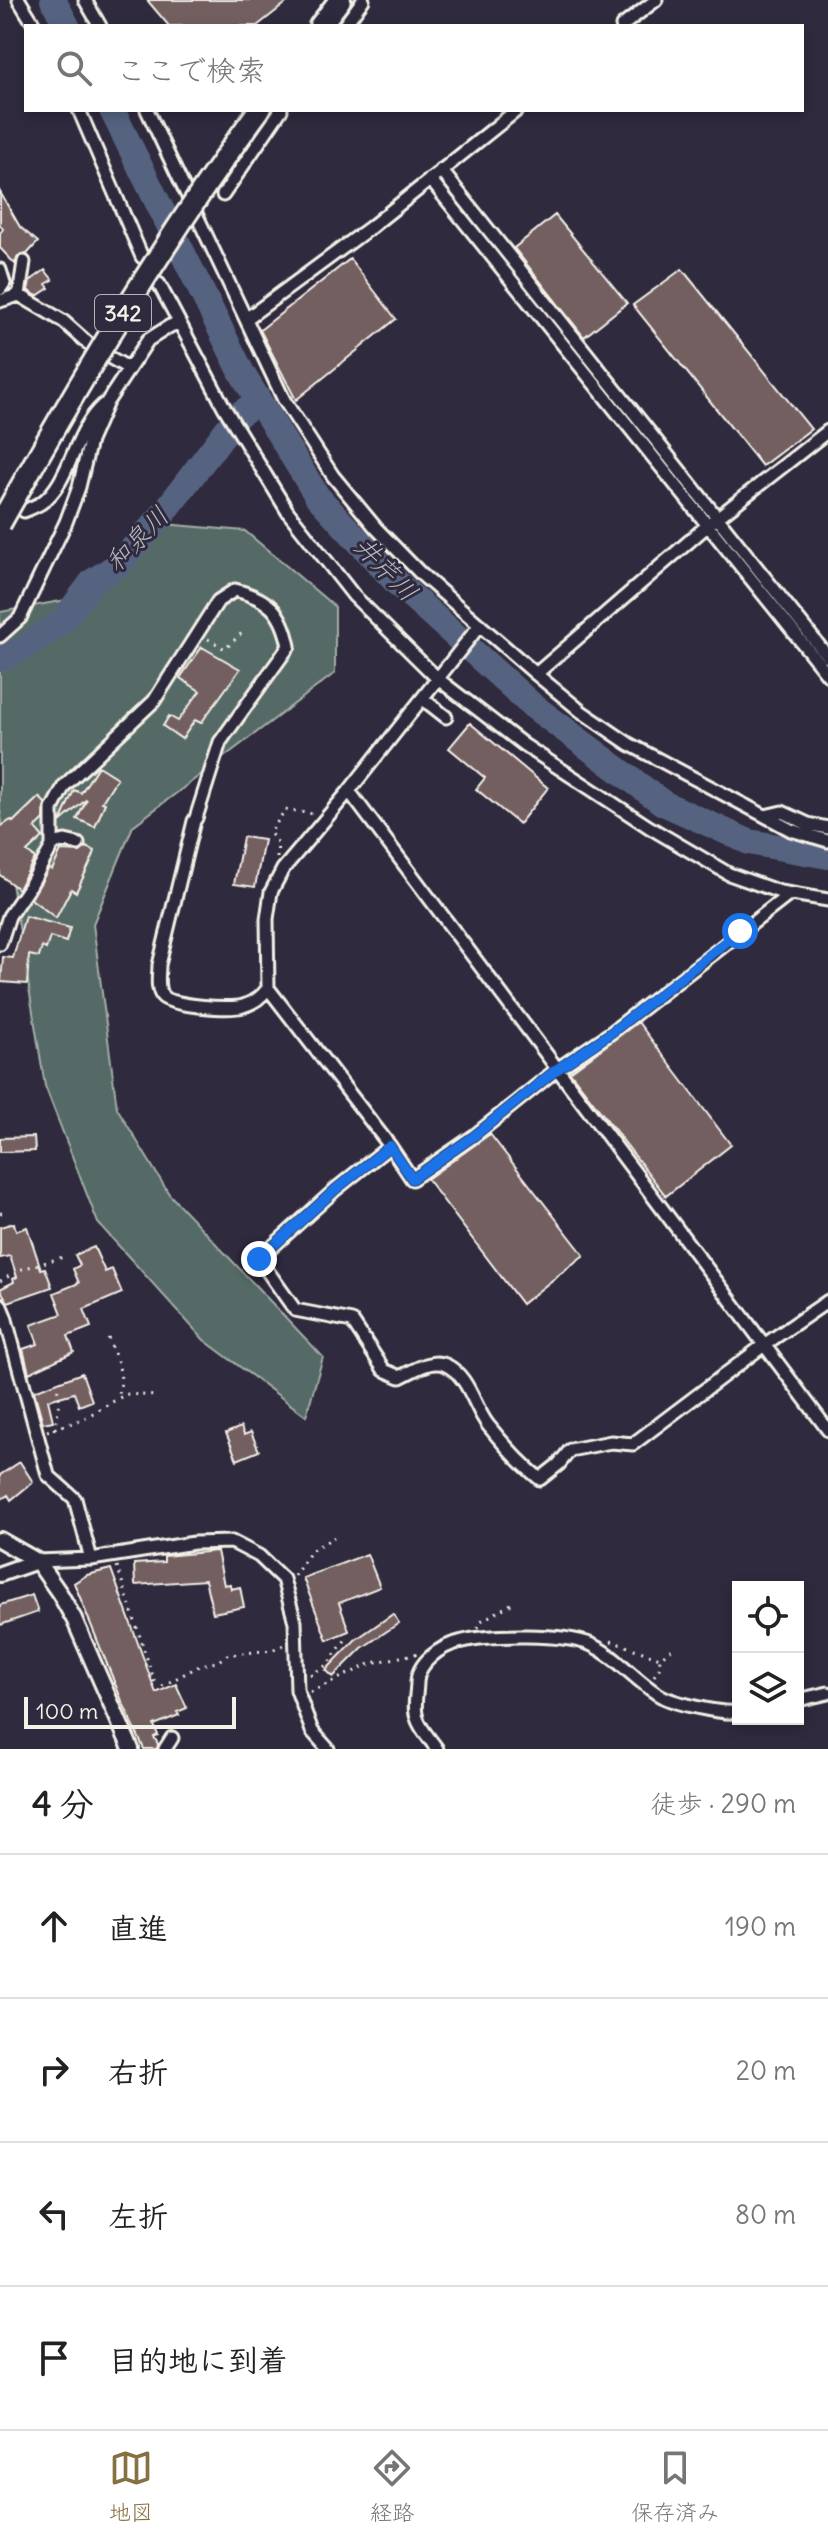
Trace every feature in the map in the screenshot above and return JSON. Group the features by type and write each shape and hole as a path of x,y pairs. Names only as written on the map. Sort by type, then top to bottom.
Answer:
{"highway":[{"path":"322,24 340,0"},
{"name":"342","path":"0,524 123,314 216,168 258,112"}],"street":[{"path":"19,0 34,24"},
{"path":"85,0 99,24"},
{"path":"345,24 363,0"},
{"path":"625,24 656,0"},
{"path":"80,112 142,257"},
{"path":"148,112 284,400 333,476 376,528 478,627 582,712 629,744 791,830 828,841"},
{"path":"223,195 280,112"},
{"path":"246,319 371,227 514,112"},
{"path":"441,170 828,675"},
{"path":"430,179 712,522 828,657"},
{"path":"19,295 24,262"},
{"path":"0,270 4,283 0,289"},
{"path":"159,284 224,407 288,512 354,596 438,679 524,745 649,827 729,874 790,894 828,900"},
{"path":"0,301 19,295 63,321 90,345"},
{"path":"0,636 20,618 66,522 79,487 90,441 107,402 148,340 179,323"},
{"path":"109,357 128,368"},
{"path":"24,511 41,503 54,491 82,431 93,414 107,402"},
{"path":"536,674 712,522 828,431"},
{"path":"0,944 9,916 31,884 52,844 52,809 64,786 154,701 218,601 235,590 252,595 278,613 289,646 220,742 194,821 159,965 160,993 166,1000 181,1004 239,1008 259,1000 268,988"},
{"path":"478,627 349,791 283,869 271,892 267,919 268,988 412,1179 474,1136 556,1070 612,1032 790,894"},
{"path":"423,699 446,717"},
{"path":"349,791 828,1430"},
{"path":"765,816 782,812 808,824 828,828"},
{"path":"52,844 65,841 78,844"},
{"path":"390,1146 336,1189 259,1259 295,1310 352,1321 384,1370 400,1377 431,1363 445,1364 461,1376 486,1422 520,1463 540,1479 559,1464 570,1450 611,1442 633,1444 828,1301"},
{"path":"0,1304 48,1475 75,1499 91,1559"},
{"path":"0,1540 37,1561 60,1594 131,1749"},
{"path":"0,1574 37,1561 91,1559 194,1543 232,1542 259,1556 283,1579 295,1622 299,1697 312,1731 328,1749"},
{"path":"437,1749 416,1717 417,1674 424,1663 441,1650 455,1642 473,1638 555,1636 590,1644 622,1664 658,1695 722,1713 732,1712"},
{"path":"804,1699 828,1693"},
{"path":"165,1749 172,1738"}],"path":[{"path":"198,632 225,649 244,631"},
{"path":"276,883 278,843 270,833 285,810 305,811 325,817"},
{"path":"0,1281 22,1269 67,1256"},
{"path":"108,1338 121,1371 122,1386 117,1399"},
{"path":"54,1430 60,1402 57,1386"},
{"path":"36,1433 81,1420 126,1394 157,1396"},
{"path":"286,1590 312,1550 334,1537"},
{"path":"114,1555 155,1683"},
{"path":"473,1638 481,1621 513,1603"},
{"path":"297,1684 327,1665 346,1639"},
{"path":"162,1686 227,1655 272,1650 295,1640"},
{"path":"647,1686 659,1669 660,1658 676,1646"},
{"path":"299,1697 372,1663 422,1652"}],"green space":[{"path":"164,524 245,531 335,607 335,673 133,826 93,924 117,1108 169,1194 323,1357 306,1416 204,1340 98,1223 45,1086 0,810 0,612 93,595"}],"building":[{"path":"147,0 290,0 260,24 167,24"},
{"path":"0,192 20,227 38,242 27,254 18,256 15,264 0,248 3,229 0,225"},
{"path":"555,215 627,303 584,337 514,248"},
{"path":"350,259 396,319 296,400 260,330"},
{"path":"682,269 811,429 762,466 633,305"},
{"path":"45,270 53,280 46,284 49,288 37,296 28,290 30,281"},
{"path":"202,647 240,669 201,723 195,720 182,739 163,726 169,716 178,721 200,691 180,678"},
{"path":"470,723 548,788 519,824 476,789 485,778 449,748"},
{"path":"98,766 117,778 102,802 105,803 95,827 77,819 87,799 60,822 74,790 81,793"},
{"path":"39,797 45,803 44,819 35,828 43,837 27,852 35,858 18,889 0,875 0,827 11,820 13,822"},
{"path":"243,837 264,840 255,887 234,884"},
{"path":"86,847 95,851 93,857 76,892 71,889 56,918 31,899 49,868 52,870 61,851 80,852"},
{"path":"25,916 70,928 66,942 50,937 39,957 29,955 27,984 1,982 3,957 13,958"},
{"path":"638,1022 731,1145 666,1196 570,1072"},
{"path":"490,1134 584,1255 522,1304 427,1179"},
{"path":"34,1137 35,1151 0,1152 0,1138"},
{"path":"14,1223 16,1231 27,1227 41,1269 45,1268 52,1287 8,1302 0,1289 17,1277 10,1256 0,1258 0,1227"},
{"path":"94,1247 105,1272 112,1269 122,1293 84,1309 91,1327 68,1336 74,1352 29,1373 23,1349 38,1344 31,1325 62,1314 54,1293 79,1283 73,1269 80,1265 75,1255"},
{"path":"82,1373 92,1401 79,1406 74,1393 48,1400 53,1421 43,1423 34,1391"},
{"path":"241,1427 244,1435 251,1432 259,1451 237,1460 226,1433"},
{"path":"20,1462 33,1482 11,1500 8,1495 0,1500 0,1475"},
{"path":"217,1551 224,1585 230,1584 231,1589 240,1587 244,1607 213,1613 205,1580 135,1585 134,1564 164,1562 164,1556"},
{"path":"367,1554 380,1587 339,1603 349,1631 327,1640 303,1578"},
{"path":"111,1569 156,1693 176,1684 187,1708 177,1712 179,1715 154,1725 158,1735 154,1737 157,1749 144,1749 74,1583 87,1575"},
{"path":"32,1595 38,1612 0,1625 0,1605"},
{"path":"393,1614 399,1623 362,1648 333,1677 326,1670 355,1640"}],"waterway":[{"name":"井芹川","path":"53,0 66,24"},
{"name":"井芹川","path":"113,112 243,375 317,496 396,582 533,706 663,803 749,842 828,856"},
{"name":"和泉川","path":"0,659 62,622 92,582 118,565 160,518 238,415 259,401"}],"route":[{"path":"259,1259 336,1189 390,1146 412,1179 474,1136 556,1070 612,1032 740,931"}]}
